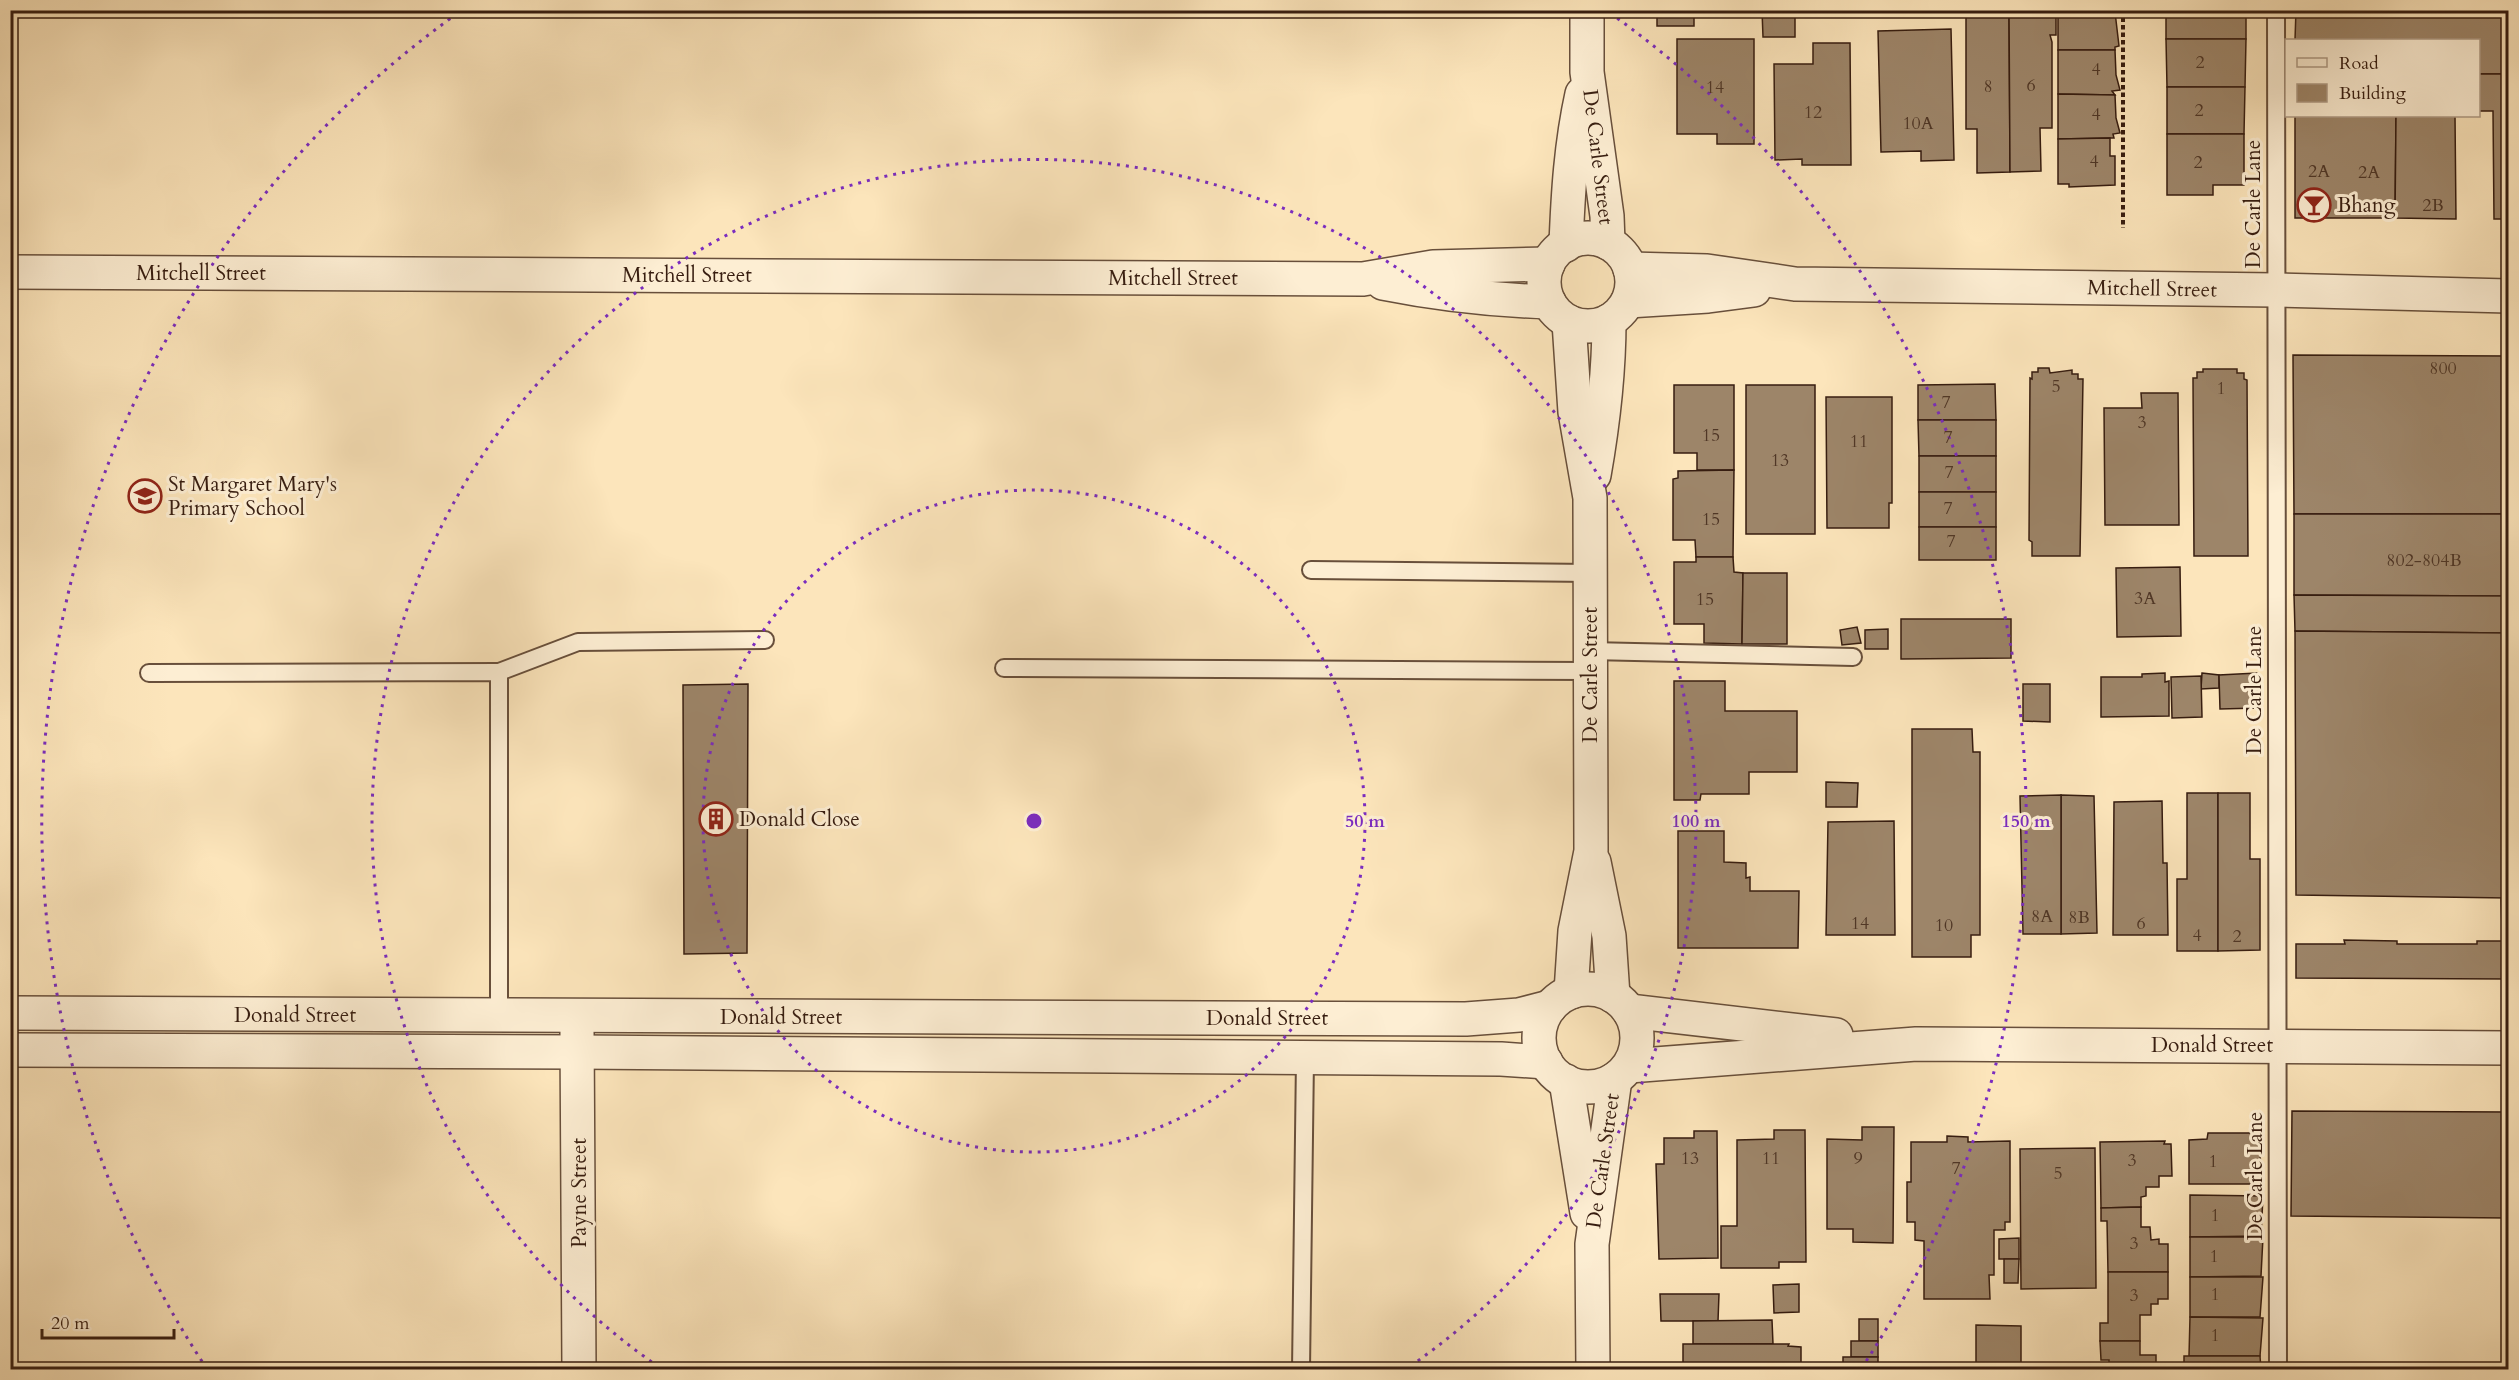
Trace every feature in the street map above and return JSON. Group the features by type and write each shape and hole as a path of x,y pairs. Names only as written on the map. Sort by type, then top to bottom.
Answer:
{"street":[{"name":"De Carle Street","path":"1587,10 1587,72 1607,216 1608,243"},
{"name":"De Carle Street","path":"1557,254 1568,189 1573,135 1587,72"},
{"path":"1594,238 1618,249 1630,269 1632,291 1619,311 1596,326 1582,326 1559,312 1544,283 1557,254 1580,239 1594,238"},
{"name":"Mitchell Street","path":"10,272 1363,279 1433,267 1557,254"},
{"name":"Mitchell Street","path":"1630,269 1707,272 1795,284 2275,290 2508,296"},
{"name":"Mitchell Street","path":"1363,279 1559,312"},
{"name":"Mitchell Street","path":"1619,311 1795,284"},
{"name":"De Carle Street","path":"1561,999 1591,851 1590,498 1619,311"},
{"name":"De Carle Street","path":"1559,312 1590,498"},
{"name":"De Carle Street","path":"1591,851 1621,1004"},
{"path":"1585,989 1599,990 1621,1004 1635,1024 1637,1038 1622,1072 1590,1086 1556,1072 1540,1048 1539,1034 1543,1020 1561,999 1585,989"},
{"name":"Donald Street","path":"10,1013 1466,1019 1519,1015 1561,999"},
{"name":"Donald Street","path":"1621,1004 1916,1044"},
{"name":"Payne Street","path":"577,1017 579,1370"},
{"name":"Donald Street","path":"1622,1072 1916,1044 2508,1048"},
{"name":"Donald Street","path":"10,1050 1501,1059 1556,1072"},
{"name":"De Carle Street","path":"1556,1072 1592,1244"},
{"name":"De Carle Street","path":"1593,1370 1592,1244 1622,1072"}],"lane":[{"name":"De Carle Lane","path":"2276,10 2278,1370"},
{"path":"1311,570 1590,573"},
{"path":"149,673 499,672 578,642 765,640"},
{"path":"1004,668 1853,657"},
{"path":"499,672 499,1016"},
{"path":"1301,1370 1305,1058"}],"path":[{"path":"2123,10 2123,228"}],"building":[{"path":"1657,10 1694,10 1694,26 1657,26"},
{"path":"1762,10 1795,10 1795,37 1763,37"},
{"path":"1966,10 2009,10 2010,172 1977,173 1977,129 1966,129"},
{"path":"2009,10 2056,10 2056,35 2050,35 2052,42 2052,128 2040,128 2041,171 2010,172"},
{"path":"2058,10 2115,12 2119,46 2115,47 2115,50 2058,50"},
{"path":"2166,10 2246,10 2246,39 2166,39"},
{"path":"2296,10 2508,10 2508,74 2480,74 2480,39 2295,39"},
{"path":"1951,29 1954,160 1921,161 1921,151 1881,152 1878,31"},
{"path":"1677,39 1754,39 1754,144 1717,144 1717,134 1677,134"},
{"path":"2166,39 2246,39 2245,87 2167,87"},
{"path":"1813,43 1850,43 1851,165 1802,165 1802,159 1775,160 1774,64 1813,64"},
{"path":"2058,50 2115,50 2116,75 2120,90 2112,91 2115,95 2058,94"},
{"path":"2480,74 2508,74 2508,219 2494,219 2493,111 2480,111"},
{"path":"2167,87 2245,87 2244,134 2167,134"},
{"path":"2058,94 2115,95 2116,118 2120,133 2113,134 2114,138 2058,139"},
{"path":"2295,117 2396,117 2395,218 2295,218"},
{"path":"2396,117 2455,117 2456,219 2395,218"},
{"path":"2167,134 2244,134 2244,185 2213,185 2213,195 2167,195"},
{"path":"2110,138 2110,156 2115,156 2115,185 2069,187 2069,184 2058,184 2058,139"},
{"path":"2293,355 2508,356 2508,514 2294,514"},
{"path":"2038,368 2049,368 2050,373 2072,370 2072,374 2078,374 2078,379 2083,379 2080,556 2032,556 2032,542 2029,540 2030,378 2032,379 2032,372 2038,372"},
{"path":"2203,369 2237,369 2237,373 2244,373 2244,379 2247,380 2248,556 2194,556 2193,378 2197,378 2197,372 2203,372"},
{"path":"1995,384 1996,420 1918,420 1918,385"},
{"path":"1674,385 1734,385 1734,470 1697,470 1697,453 1674,453"},
{"path":"1746,385 1815,385 1815,534 1746,534"},
{"path":"2141,393 2178,393 2179,525 2105,525 2104,408 2142,408"},
{"path":"1826,397 1892,397 1892,503 1889,503 1889,528 1827,528"},
{"path":"1918,420 1996,420 1996,456 1919,456"},
{"path":"1919,456 1996,456 1996,492 1919,492"},
{"path":"1734,470 1733,557 1696,557 1695,540 1673,540 1673,479 1678,478 1678,471"},
{"path":"1919,492 1996,492 1996,527 1919,527"},
{"path":"2294,514 2508,514 2508,596 2294,595"},
{"path":"1919,527 1996,527 1996,560 1919,560"},
{"path":"1696,557 1733,557 1734,572 1743,573 1742,644 1704,643 1704,624 1674,624 1674,562 1696,562"},
{"path":"2180,567 2181,636 2117,637 2116,568"},
{"path":"1743,573 1787,573 1787,644 1742,644"},
{"path":"2294,595 2508,596 2508,633 2295,631"},
{"path":"1901,619 2011,619 2011,658 1901,659"},
{"path":"1857,627 1861,643 1842,645 1840,630"},
{"path":"1888,629 1888,649 1865,649 1865,630"},
{"path":"2295,631 2508,633 2508,898 2296,895"},
{"path":"2165,673 2165,682 2169,681 2169,716 2101,717 2101,677 2142,677 2142,674"},
{"path":"2202,673 2219,675 2219,688 2201,689"},
{"path":"2257,673 2258,708 2220,709 2219,675"},
{"path":"2201,676 2202,717 2172,718 2171,677"},
{"path":"1674,681 1725,681 1725,711 1797,711 1797,772 1749,772 1749,794 1701,794 1700,800 1674,800"},
{"name":"Donald Close","path":"748,684 747,953 684,954 683,685"},
{"path":"2023,684 2050,684 2050,722 2023,721"},
{"path":"1912,729 1972,729 1973,752 1980,752 1980,935 1971,935 1971,957 1912,957"},
{"path":"1826,782 1858,783 1857,807 1826,807"},
{"path":"2187,793 2218,793 2218,951 2177,951 2177,879 2187,879"},
{"path":"2218,793 2250,793 2250,859 2260,859 2260,950 2218,951"},
{"path":"2061,795 2094,796 2097,933 2061,934"},
{"path":"2061,795 2061,934 2023,934 2020,796"},
{"path":"2162,801 2163,863 2167,863 2168,935 2113,935 2114,802"},
{"path":"1894,821 1895,935 1826,935 1828,822"},
{"path":"1678,831 1724,831 1724,862 1746,863 1746,878 1750,877 1750,891 1799,891 1798,948 1678,948"},
{"path":"2501,898 2508,898 2508,929 2502,929"},
{"path":"2344,940 2397,941 2397,944 2477,944 2477,941 2508,941 2508,979 2296,978 2296,944 2345,944"},
{"path":"2292,1111 2508,1112 2508,1218 2291,1216"},
{"path":"1862,1127 1894,1127 1893,1243 1853,1242 1853,1229 1827,1229 1827,1139 1862,1140"},
{"path":"1774,1130 1805,1130 1806,1262 1779,1262 1779,1268 1721,1268 1721,1226 1737,1226 1737,1140 1774,1139"},
{"path":"1694,1131 1717,1131 1718,1258 1659,1259 1656,1164 1664,1164 1664,1138 1694,1138"},
{"path":"2208,1133 2255,1133 2259,1146 2263,1184 2189,1184 2189,1140 2207,1139"},
{"path":"1947,1136 1968,1137 1968,1142 2010,1141 2010,1222 2005,1222 2005,1230 1994,1230 1994,1275 1989,1275 1990,1299 1924,1299 1924,1241 1915,1240 1915,1222 1907,1222 1907,1182 1911,1182 1911,1142 1947,1142"},
{"path":"2165,1141 2164,1144 2171,1144 2172,1176 2159,1176 2159,1187 2146,1187 2146,1196 2141,1197 2141,1207 2101,1208 2100,1142"},
{"path":"2095,1148 2096,1288 2021,1289 2020,1149"},
{"path":"2190,1195 2263,1196 2261,1236 2190,1237"},
{"path":"2141,1207 2141,1227 2150,1227 2151,1240 2159,1239 2159,1244 2168,1244 2168,1272 2108,1272 2107,1221 2101,1221 2101,1208"},
{"path":"2190,1237 2263,1237 2261,1276 2190,1277"},
{"path":"2019,1238 2019,1259 1999,1259 1999,1239"},
{"path":"2004,1259 2019,1259 2018,1283 2004,1283"},
{"path":"2108,1272 2168,1272 2168,1299 2158,1299 2158,1304 2151,1304 2151,1315 2140,1315 2140,1341 2100,1341 2100,1323 2108,1323"},
{"path":"2190,1277 2263,1277 2260,1317 2190,1317"},
{"path":"1799,1284 1799,1312 1774,1313 1773,1285"},
{"path":"1660,1294 1719,1294 1718,1321 1661,1321"},
{"path":"2190,1317 2263,1318 2260,1356 2189,1356"},
{"path":"1859,1319 1878,1319 1878,1341 1859,1341"},
{"path":"1772,1320 1773,1344 1693,1344 1693,1321"},
{"path":"1976,1325 2021,1326 2021,1370 1976,1370"},
{"path":"1851,1341 1878,1341 1878,1357 1851,1357"},
{"path":"2100,1341 2140,1341 2140,1355 2156,1355 2156,1370 2109,1370 2109,1360 2101,1360"},
{"path":"1683,1344 1789,1344 1788,1346 1801,1347 1801,1370 1683,1370"},
{"path":"2184,1356 2260,1356 2261,1370 2184,1370"},
{"path":"1843,1357 1878,1357 1878,1370 1843,1370"}],"place":[{"name":"Bhang","path":"2314,205"},
{"name":"St Margaret Mary's Primary School","path":"145,496"},
{"name":"Donald Close","path":"716,819"}]}
